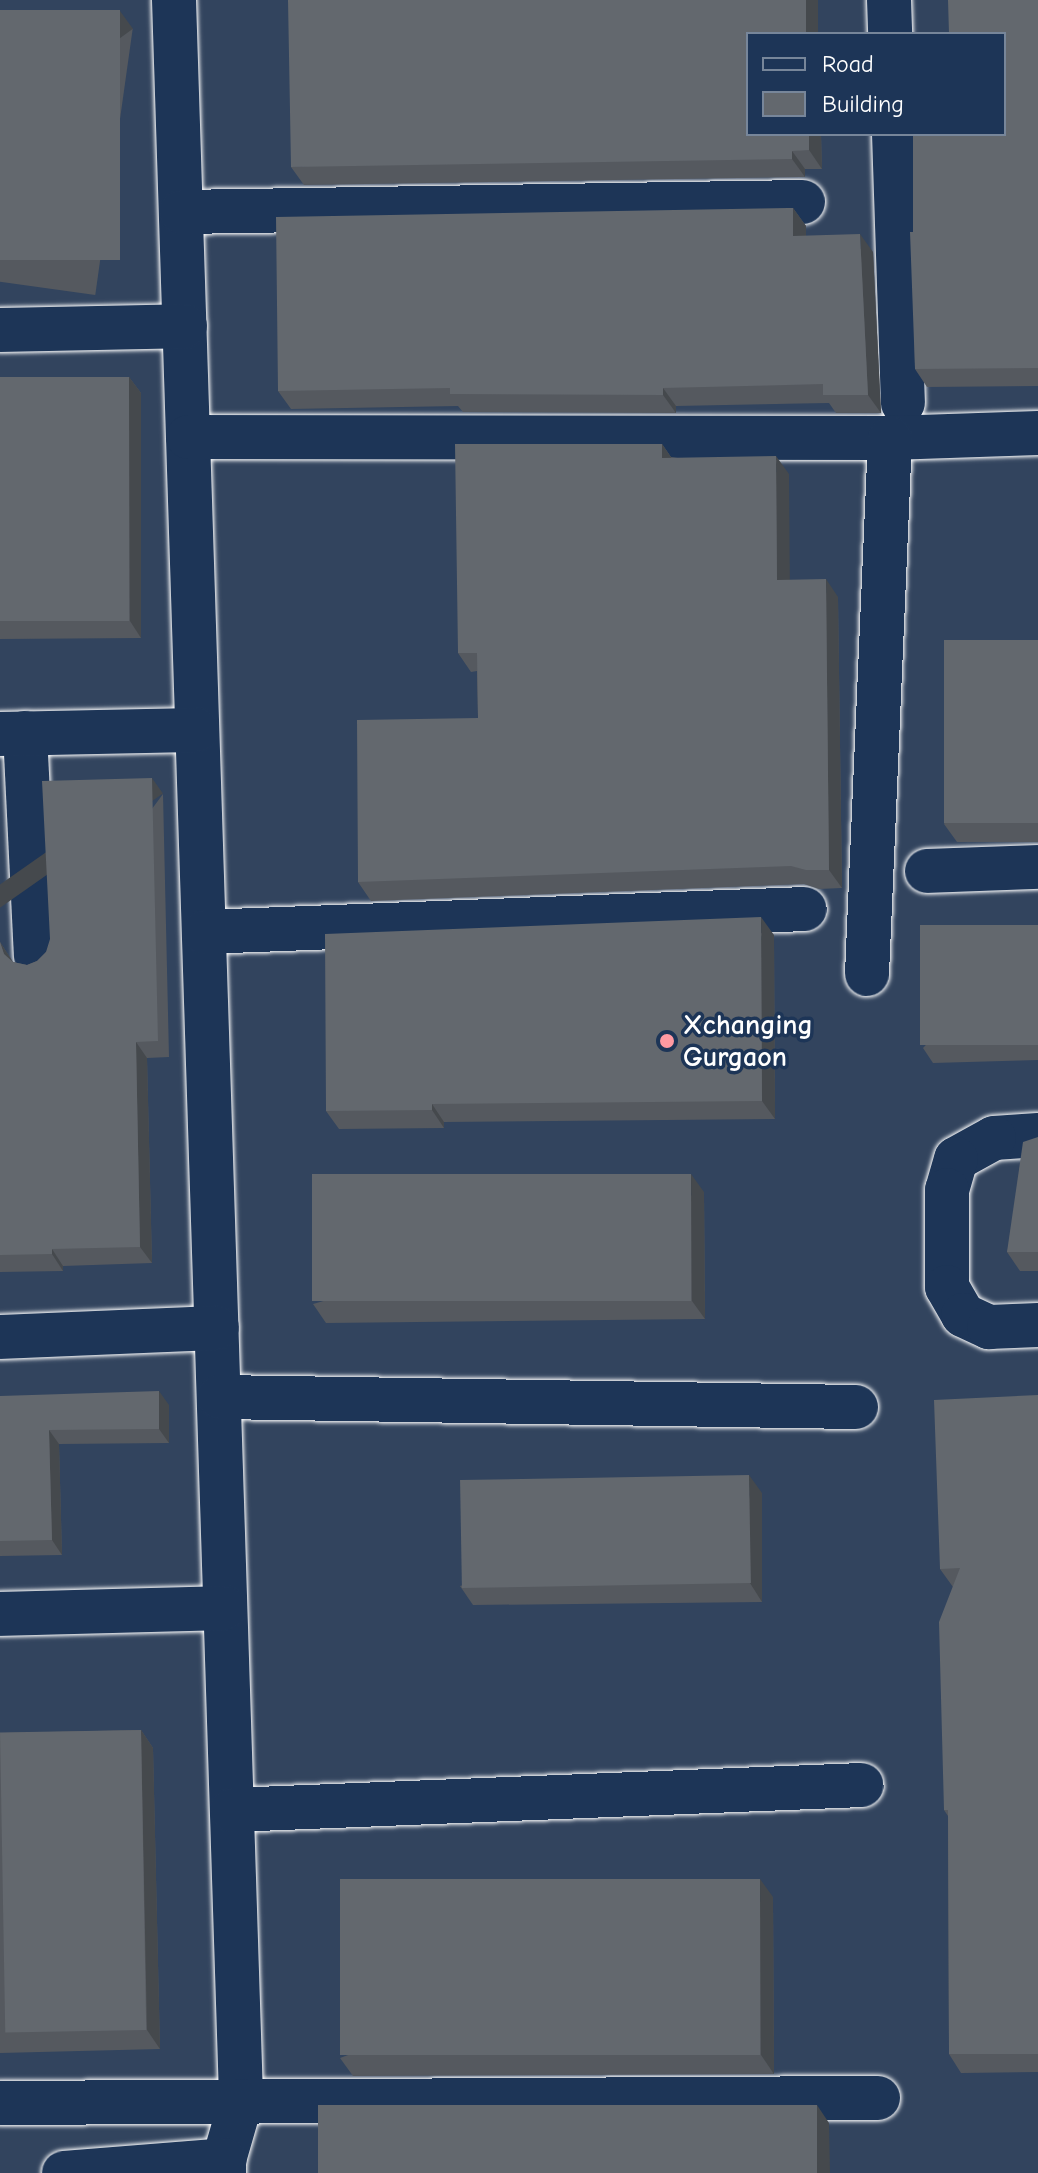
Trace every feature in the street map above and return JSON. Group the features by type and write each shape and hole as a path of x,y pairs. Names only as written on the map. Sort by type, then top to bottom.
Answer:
{"lane":[{"path":"64,2173 224,2166 241,2101 174,0"},
{"path":"889,0 890,32"},
{"path":"867,974 896,420 894,136"},
{"path":"181,212 803,202"},
{"path":"0,330 185,326"},
{"path":"188,437 896,420 1038,433"},
{"path":"36,956 12,733 197,730"},
{"path":"927,871 1038,867"},
{"path":"204,932 805,909"},
{"path":"1038,1135 994,1138 956,1159 947,1190 947,1287 963,1315 989,1327 1038,1325"},
{"path":"0,1337 217,1328"},
{"path":"219,1397 856,1407"},
{"path":"0,1614 225,1608"},
{"path":"232,1810 862,1785"},
{"path":"0,2103 878,2098"}],"shaded area":[{"path":"0,0 1038,0 1038,2173 0,2173"}],"building":[{"path":"288,0 806,0 806,32 746,32 746,136 809,136 809,150 792,151 792,159 291,167"},
{"path":"948,0 1038,0 1038,368 915,369 910,232 913,232 913,136 1006,136 1006,32 949,32"},
{"path":"0,10 120,10 120,260 0,260"},
{"path":"793,208 793,236 860,234 868,395 823,395 823,384 663,388 663,395 450,394 450,388 278,391 276,217"},
{"path":"0,377 129,377 129,621 0,621"},
{"path":"455,444 662,444 662,458 776,456 777,580 826,579 829,870 806,870 791,866 358,882 357,720 478,718 477,653 458,653"},
{"path":"944,640 1038,640 1038,823 944,823"},
{"path":"152,778 158,1041 136,1042 140,1247 52,1249 52,1254 0,1255 0,942 4,954 13,962 27,965 46,952 50,939 42,781"},
{"path":"761,917 762,1101 432,1104 432,1110 326,1111 325,934"},
{"path":"920,925 1038,925 1038,1045 920,1045"},
{"path":"1038,1137 1038,1252 1007,1252 1023,1142"},
{"path":"312,1174 691,1174 691,1301 312,1301"},
{"path":"159,1391 159,1429 49,1430 52,1540 0,1541 0,1396"},
{"path":"1038,1395 1038,2054 949,2054 948,1810 944,1810 939,1622 960,1568 940,1569 934,1400"},
{"path":"749,1475 751,1583 462,1588 460,1480"},
{"path":"141,1730 146,2030 5,2032 0,1732"},
{"path":"340,1879 760,1879 760,2055 340,2055"},
{"path":"318,2105 817,2105 817,2173 318,2173"}],"place":[{"name":"Xchanging Gurgaon","path":"667,1041"}]}
